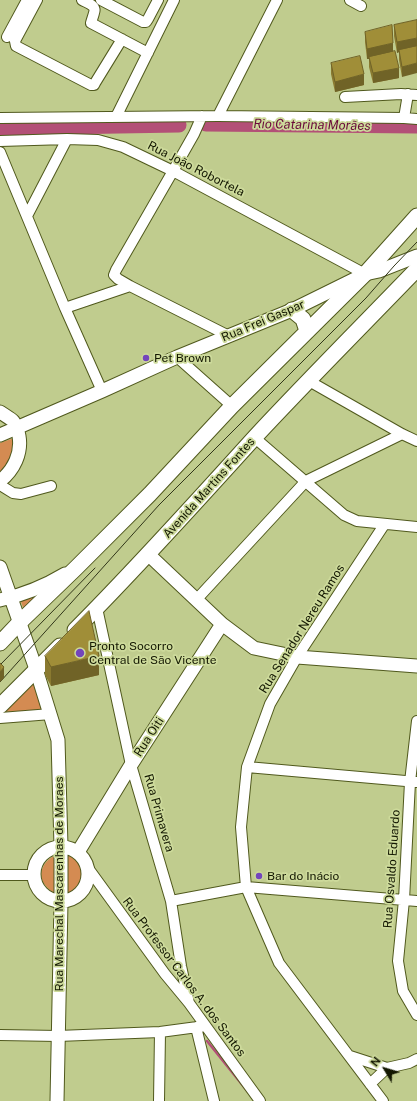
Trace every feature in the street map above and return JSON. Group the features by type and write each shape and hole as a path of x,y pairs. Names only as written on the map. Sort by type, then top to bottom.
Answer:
{"main road":[{"path":"0,644 20,622 150,494 232,406 365,274 417,216"},
{"name":"Avenida Martins Fontes","path":"0,706 97,608 255,438 417,269"},
{"path":"292,310 303,319 307,331"}],"street":[{"path":"37,0 15,41 16,46 91,85 94,85 122,39"},
{"path":"82,0 93,5 95,8 91,22 148,53"},
{"path":"101,0 142,22 146,22 148,20 158,0"},
{"path":"116,117 174,0"},
{"path":"218,116 277,0"},
{"path":"350,0 361,6"},
{"path":"7,37 22,2"},
{"path":"345,97 412,94 404,118"},
{"path":"0,118 116,117 201,119 218,116 404,118 417,120"},
{"path":"201,119 114,275 130,286 228,336"},
{"path":"27,216 67,139"},
{"name":"Rua João Robortela","path":"0,141 67,139 98,140 123,147 173,171 365,274"},
{"path":"0,152 65,308 102,391"},
{"name":"Rua Frei Gaspar","path":"0,435 177,357 292,310 365,274 379,271 417,256"},
{"path":"65,308 130,286"},
{"path":"177,357 232,406"},
{"path":"309,381 402,434 416,439"},
{"path":"0,412 13,421 18,428 20,443 19,453 13,467 0,480"},
{"path":"196,599 306,481 402,434"},
{"path":"255,438 344,515 357,521 417,528"},
{"path":"0,485 13,493 21,494 51,486"},
{"name":"Rua Senador Nereu Ramos","path":"383,1101 279,963 246,886 241,827 247,767 270,704 297,657 384,524"},
{"path":"148,554 222,624 254,648 297,657 417,666"},
{"name":"Rua Marechal Mascarenhas de Moraes","path":"0,567 5,599 20,622 51,714 58,740 61,902 57,1101"},
{"path":"5,599 46,585 76,568"},
{"name":"Rua Primavera","path":"97,608 131,764 171,901 181,966 189,1003"},
{"name":"Rua Oiti","path":"78,852 131,764 222,624"},
{"path":"0,718 51,714"},
{"name":"Rua Osvaldo Eduardo","path":"417,721 398,961 403,991 417,1015"},
{"path":"247,767 413,782"},
{"path":"61,846 78,852 88,868 87,880 82,891 73,898 61,902 53,901 45,897 39,891 33,875 34,866 38,858 44,852 61,846"},
{"name":"Rua Professor Carlos A. dos Santos","path":"88,868 189,1003 200,1027 260,1101"},
{"path":"0,875 33,875"},
{"path":"171,901 246,886 417,901"},
{"path":"0,1035 58,1036 160,1032 200,1027 214,1101"},
{"path":"159,1101 160,1032"},
{"path":"350,1056 387,1068"},
{"path":"370,1084 387,1068 409,1063 417,1058"}],"shaded area":[{"path":"14,438 15,453 0,474 0,443"},
{"path":"37,593 39,595 24,610 20,599"},
{"path":"32,678 42,710 2,712"},
{"path":"58,854 55,893 44,884 42,873 46,862"},
{"path":"68,854 79,863 82,874 79,884 68,893"}],"building":[{"path":"417,20 417,38 397,42 394,25"},
{"path":"392,25 393,43 367,49 365,32"},
{"path":"417,46 417,63 402,67 399,50"},
{"path":"395,51 399,68 373,73 369,57"},
{"path":"360,56 364,74 335,82 331,63"},
{"path":"89,611 99,656 51,667 45,656"},
{"path":"0,663 4,667 0,672"}],"waterway":[{"name":"Rio Catarina Morães","path":"206,124 417,126"},
{"name":"Rio Catarina Morães","path":"0,128 179,125"},
{"path":"207,1041 248,1092"}],"tram line":[{"path":"0,682 159,505 366,298 417,242"},
{"path":"0,665 95,568"}],"place":[{"name":"Pet Brown","path":"146,358"},
{"name":"Pronto Socorro Central de São Vicente","path":"80,653"},
{"name":"Bar do Inácio","path":"259,876"}]}
